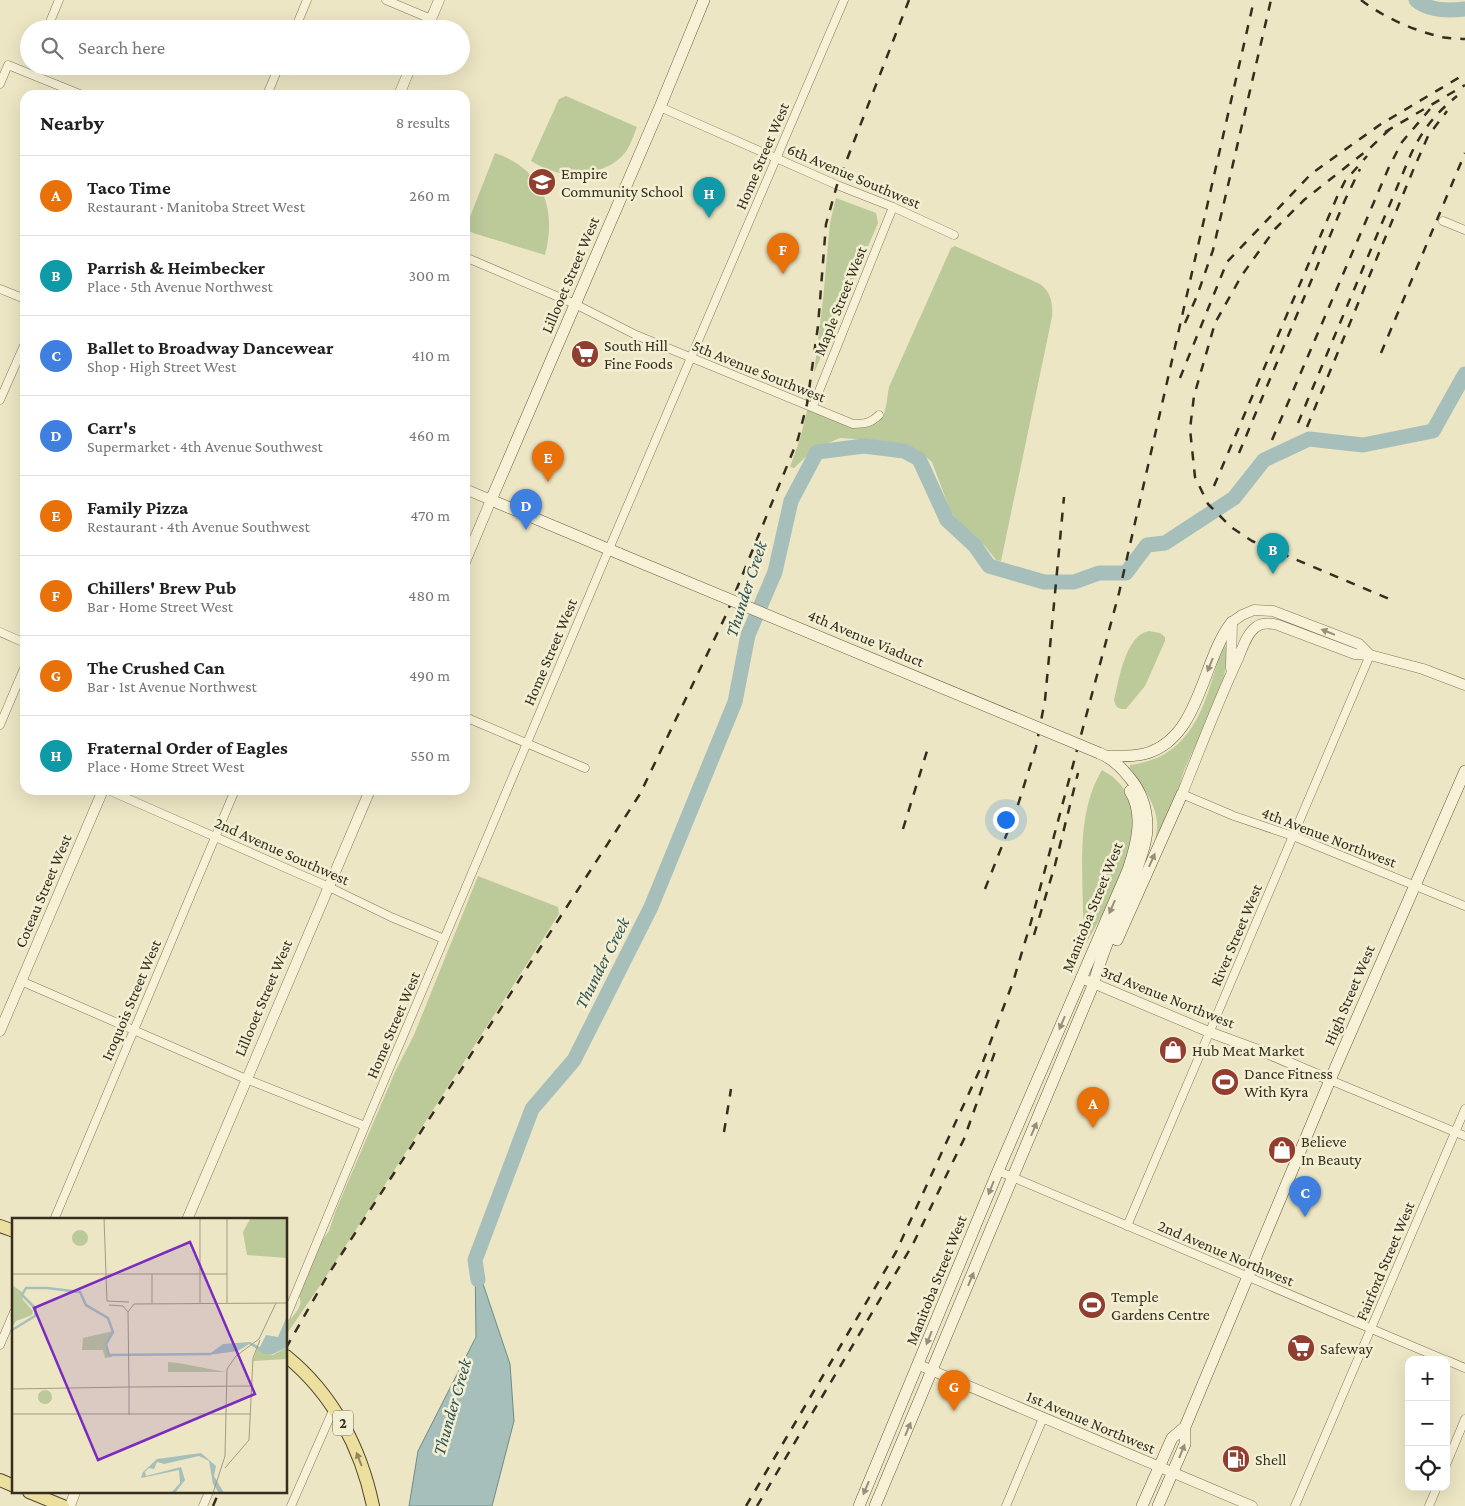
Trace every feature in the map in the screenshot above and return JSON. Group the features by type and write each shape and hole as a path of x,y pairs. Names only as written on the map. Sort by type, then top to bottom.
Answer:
{"main road":[{"name":"Lillooet Street West","path":"491,500 704,0"},
{"name":"4th Avenue Viaduct","path":"491,500 1103,754"},
{"path":"1103,754 1131,756 1146,753 1163,745 1175,734 1191,712 1221,639 1232,622"},
{"name":"Manitoba Street West","path":"859,1506 919,1365 998,1170 1132,858 1137,831 1137,810 1132,795 1122,778 1103,754"},
{"name":"Manitoba Street West","path":"875,1506 1094,983 1099,964 1133,882 1146,840 1147,828 1144,804 1135,785 1123,770 1103,754"},
{"name":"High Street West","path":"1158,1506 1185,1444 1186,1427 1330,1080 1465,771"},
{"path":"1094,983 1105,967 1182,794"},
{"path":"0,1226 12,1230"},
{"name":"2","path":"288,1358 315,1383 334,1408 350,1436 368,1484 373,1506"},
{"name":"High Street West","path":"1142,1506 1172,1438 1186,1427"},
{"path":"0,1480 12,1485"},
{"path":"34,1494 63,1506"}],"street":[{"path":"51,20 59,0"},
{"path":"299,20 307,0"},
{"path":"386,0 422,20"},
{"path":"431,20 439,0"},
{"name":"Home Street West","path":"288,1312 609,549 844,0"},
{"path":"0,84 8,65 20,68"},
{"path":"40,75 72,90"},
{"path":"269,90 275,75"},
{"path":"401,90 407,75"},
{"name":"6th Avenue Southwest","path":"660,107 836,185 893,207 954,234"},
{"name":"Maple Street West","path":"813,406 893,207"},
{"path":"1443,221 1465,230"},
{"name":"5th Avenue Southwest","path":"470,260 575,304 636,335 853,424 872,422 879,414"},
{"path":"0,290 20,297"},
{"path":"0,400 20,354"},
{"path":"470,491 491,500"},
{"name":"Lillooet Street West","path":"470,550 491,500"},
{"path":"1229,680 1232,661 1232,622 1254,610 1273,611 1359,644 1370,655"},
{"path":"1182,794 1251,632 1261,624 1270,623 1355,654 1370,655 1423,669 1465,685"},
{"path":"0,632 20,640"},
{"name":"River Street West","path":"1127,1226 1370,655"},
{"path":"0,725 20,678"},
{"path":"470,719 585,768"},
{"name":"4th Avenue Northwest","path":"1182,794 1234,816 1293,836 1465,906"},
{"name":"Coteau Street West","path":"0,1031 101,795"},
{"name":"2nd Avenue Southwest","path":"120,795 444,939"},
{"name":"Iroquois Street West","path":"55,1218 232,795"},
{"name":"Lillooet Street West","path":"188,1218 368,795"},
{"name":"3rd Avenue Northwest","path":"1081,978 1465,1136"},
{"path":"21,981 246,1079 365,1126"},
{"name":"Fairford Street West","path":"1295,1506 1465,1109"},
{"name":"2nd Avenue Northwest","path":"998,1170 1435,1356"},
{"path":"0,1345 12,1317"},
{"name":"2nd Avenue Northwest","path":"1450,1362 1465,1368"},
{"name":"1st Avenue Northwest","path":"919,1365 1252,1506"},
{"path":"291,1506 334,1408"},
{"path":"1006,1506 1043,1418"},
{"path":"1450,1455 1465,1419"},
{"path":"1429,1506 1435,1491"},
{"path":"70,1506 74,1494"},
{"path":"203,1506 208,1494"}],"green space":[{"path":"566,96 637,127 628,149 617,161 600,170 570,174 550,170 531,161 559,99"},
{"path":"495,153 511,160 535,180 542,193 547,207 549,222 545,255 470,232 470,217"},
{"path":"836,198 876,213 878,223 814,373 830,223"},
{"path":"955,246 1040,284 1049,294 1052,303 1052,317 1001,561 996,560 985,546 959,524 950,510 932,462 918,450 883,441 840,438 814,449 794,468 790,467 800,439 808,407 857,427 875,424 882,418 889,387 951,248"},
{"path":"1149,631 1160,633 1165,637 1165,641 1145,686 1126,709 1119,708 1114,700 1124,660 1134,641 1141,634"},
{"path":"1224,640 1226,666 1218,697 1185,767 1180,783 1179,795 1152,857 1157,829 1155,812 1149,797 1129,769 1130,765 1153,760 1171,750 1185,736 1205,702"},
{"path":"1102,770 1121,785 1127,794 1135,815 1129,853 1104,912 1081,952 1085,923 1083,917 1082,860 1085,822 1088,804"},
{"path":"478,876 558,907 559,914 321,1284 288,1332 288,1323 299,1308 300,1299 298,1295 321,1242 329,1231 336,1210 395,1072 414,1035"}],"water":[{"path":"475,1260 510,1364 514,1421 492,1506 409,1506 418,1451 476,1337"}],"waterway":[{"name":"Thunder Creek","path":"1416,0 1433,8 1446,10 1465,9"},
{"name":"Thunder Creek","path":"478,1280 475,1260 532,1109 574,1060 651,907 735,702 748,635 775,572 791,501 817,452 864,446 904,451 919,459 947,520 975,546 989,566 1044,582 1074,582 1099,573 1126,573 1147,545 1165,543 1234,498 1264,460 1309,439 1363,445 1433,431 1465,374"}],"railway":[{"path":"288,1344 326,1278 640,794 726,615 798,439 807,404 818,326 826,224 837,185 909,0"},
{"path":"746,1506 896,1252 981,1067 1013,982 1031,922 1119,593 1254,0"},
{"path":"1185,323 1197,296 1213,250 1271,0"},
{"path":"1361,0 1388,17 1417,30 1440,37 1465,39"},
{"path":"1180,378 1227,262 1311,174 1381,124 1465,74"},
{"path":"1385,132 1465,85"},
{"path":"1298,423 1411,154 1430,122 1457,96"},
{"path":"1272,440 1389,167 1402,142 1430,109"},
{"path":"1307,427 1428,136 1447,111"},
{"path":"1390,129 1370,148 1304,200 1275,229 1242,275 1215,323 1194,396 1190,429 1195,477 1208,504 1231,527 1252,541 1394,601"},
{"path":"1381,353 1465,153"},
{"path":"1214,486 1337,197 1345,181 1367,156"},
{"path":"1239,453 1345,200 1360,169"},
{"path":"985,889 1017,808 1036,747 1045,700 1064,497"},
{"path":"903,829 927,751"},
{"path":"1034,935 1055,865 1078,773"},
{"path":"757,1506 913,1244 964,1139 997,1046"},
{"path":"724,1132 731,1089"},
{"path":"213,1506 218,1494"}],"place":[{"name":"Empire Community School","path":"542,182"},
{"name":"Fraternal Order of Eagles","path":"709,218"},
{"name":"Chillers' Brew Pub","path":"783,274"},
{"name":"South Hill Fine Foods","path":"585,354"},
{"name":"Family Pizza","path":"548,482"},
{"name":"Carr's","path":"526,530"},
{"name":"Parrish & Heimbecker","path":"1273,574"},
{"name":"Hub Meat Market","path":"1173,1050"},
{"name":"Dance Fitness With Kyra","path":"1225,1082"},
{"name":"Taco Time","path":"1093,1128"},
{"name":"Believe In Beauty","path":"1282,1150"},
{"name":"Ballet to Broadway Dancewear","path":"1305,1217"},
{"name":"Temple Gardens Centre","path":"1092,1305"},
{"name":"Safeway","path":"1301,1348"},
{"name":"The Crushed Can","path":"954,1411"},
{"name":"Shell","path":"1236,1459"}]}
